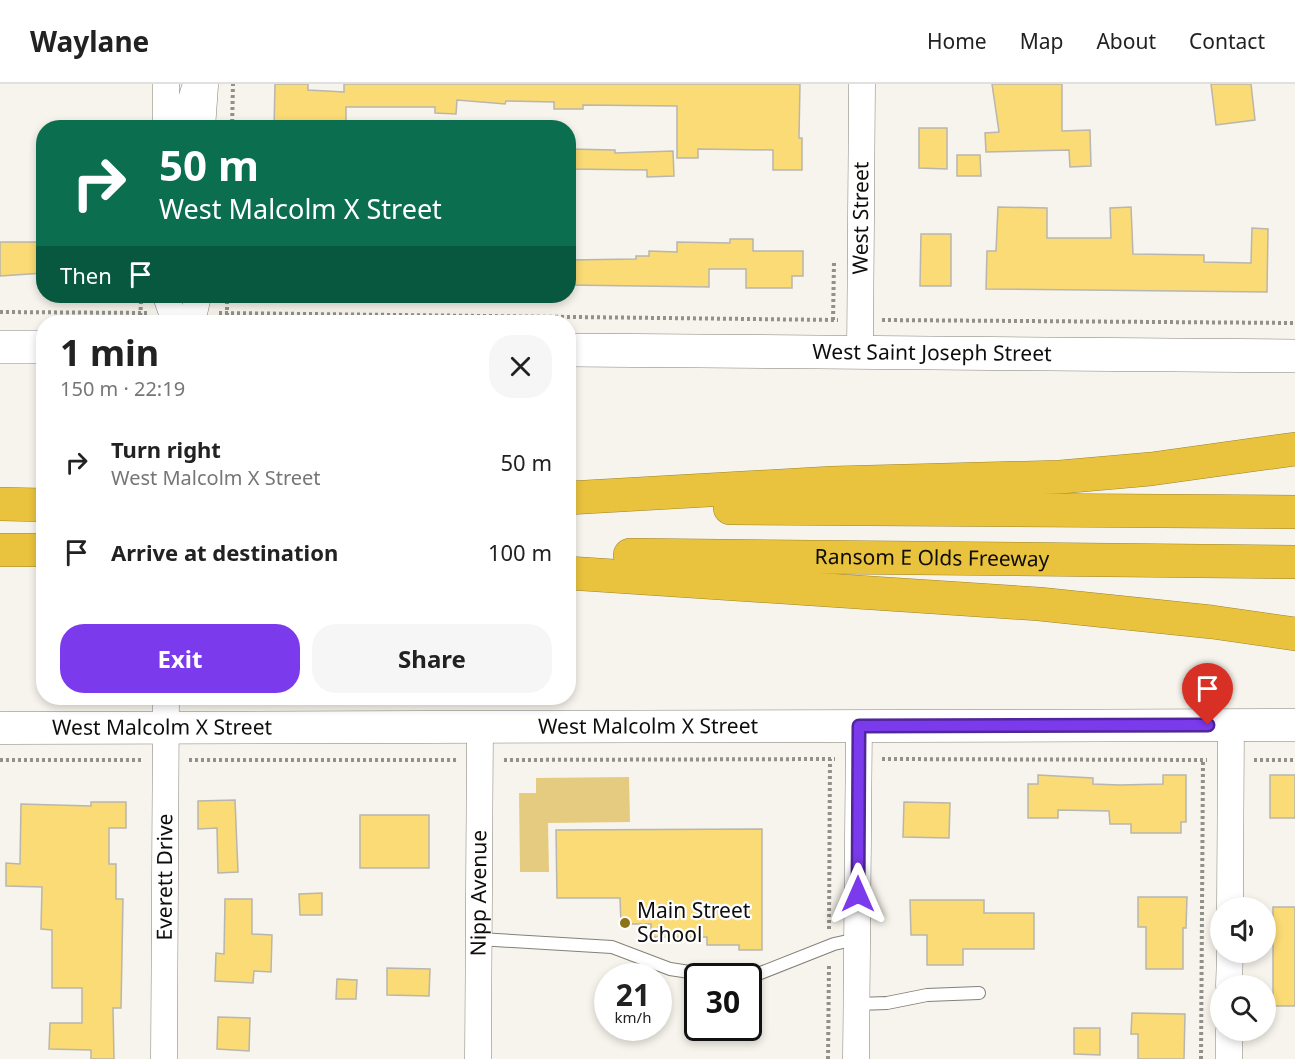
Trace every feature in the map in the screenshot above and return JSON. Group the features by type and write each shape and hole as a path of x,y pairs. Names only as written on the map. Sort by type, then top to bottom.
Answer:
{"highway":[{"path":"576,498 763,486 1060,477 1151,469 1295,449"},
{"path":"0,504 36,505"},
{"path":"576,508 1295,512"},
{"path":"0,550 36,550"},
{"name":"Ransom E Olds Freeway","path":"576,554 1295,562"},
{"path":"576,574 1039,604 1200,620 1295,634"}],"main road":[{"path":"0,347 36,347"},
{"name":"West Saint Joseph Street","path":"576,350 1295,356"}],"street":[{"path":"165,84 166,120"},
{"path":"185,120 196,84"},
{"path":"203,120 205,84"},
{"name":"West Street","path":"860,352 862,84"},
{"name":"Everett Drive","path":"164,1059 166,705"},
{"path":"1230,897 1231,725"},
{"name":"West Malcolm X Street","path":"0,728 1295,725"},
{"path":"856,1059 859,726"},
{"name":"Nipp Avenue","path":"478,1059 480,727"},
{"path":"1229,1041 1229,1059"}],"lane":[{"path":"479,939 612,947 670,969 684,971"},
{"path":"762,972 829,946 857,939"},
{"path":"857,1004 887,1003 927,995 979,993"}],"path":[{"path":"232,120 234,84"},
{"path":"141,303 141,313"},
{"path":"226,313 227,303"},
{"path":"0,312 141,313 183,310 226,313 407,315"},
{"path":"576,317 1295,323"},
{"path":"828,1059 830,759"},
{"path":"0,760 1295,760"},
{"path":"1201,1059 1203,760"}],"shaded area":[{"path":"629,777 630,822 548,823 549,872 520,872 519,793 536,793 536,778"}],"building":[{"path":"275,84 308,84 308,90 344,92 344,84 800,84 799,138 802,138 802,170 773,170 773,150 698,149 698,158 677,158 677,106 583,105 583,109 554,109 554,102 506,101 505,104 457,100 456,114 435,113 435,107 346,107 346,120 274,120"},
{"path":"992,84 1062,84 1062,131 1090,130 1091,166 1070,167 1069,150 986,152 985,133 999,132"},
{"path":"1211,84 1251,84 1255,120 1216,125"},
{"path":"919,128 947,128 947,169 919,168"},
{"path":"576,149 615,150 615,153 673,151 674,176 647,177 647,170 576,169"},
{"path":"957,155 980,155 981,176 957,176"},
{"path":"998,207 1047,208 1047,238 1111,238 1110,208 1131,207 1133,254 1204,255 1204,262 1251,263 1252,228 1268,229 1267,292 986,289 987,251 996,251"},
{"path":"921,234 951,234 951,286 920,286"},
{"path":"730,239 753,239 753,251 803,251 803,276 792,276 792,288 746,288 746,269 709,269 709,287 576,285 576,260 636,259 636,256 649,256 649,251 677,252 677,242 730,243"},
{"path":"0,242 36,242 36,274 0,276"},
{"path":"1038,775 1093,778 1093,784 1120,785 1163,784 1163,775 1186,775 1186,822 1181,822 1181,833 1131,833 1131,824 1110,824 1109,811 1058,810 1058,818 1028,818 1028,784 1038,784"},
{"path":"1270,775 1295,775 1295,818 1270,818"},
{"path":"235,800 238,872 218,873 217,828 198,829 198,801"},
{"path":"91,802 126,802 126,828 109,828 109,864 116,864 116,899 123,899 121,1008 113,1008 114,1059 91,1059 91,1050 49,1049 50,1023 82,1023 82,988 52,988 52,930 41,929 42,887 6,886 6,863 20,864 21,804 91,806"},
{"path":"904,802 950,803 949,838 903,837"},
{"path":"360,815 429,815 429,868 360,868"},
{"path":"762,829 762,950 739,950 739,945 707,945 707,937 651,937 651,924 621,924 620,898 557,898 556,830"},
{"path":"322,893 322,915 300,915 299,894"},
{"path":"1138,897 1187,897 1186,928 1183,928 1183,969 1146,969 1146,927 1138,927"},
{"path":"225,899 252,899 252,934 272,935 271,972 254,971 253,983 215,981 216,953 224,954"},
{"path":"910,900 984,900 984,913 1034,913 1034,949 963,949 963,965 927,965 927,935 911,935"},
{"path":"1276,907 1295,907 1295,1006 1276,1006 1276,975 1273,975 1273,963 1276,963"},
{"path":"387,968 430,969 429,996 387,995"},
{"path":"337,979 357,980 356,999 336,999"},
{"path":"1132,1013 1185,1014 1184,1059 1138,1059 1138,1034 1131,1034"},
{"path":"218,1017 250,1018 249,1051 217,1049"},
{"path":"1074,1028 1100,1028 1100,1055 1074,1054"}],"place":[{"name":"Main Street School","path":"625,923"}],"route":[{"path":"858,894 859,726 1208,725"}]}
